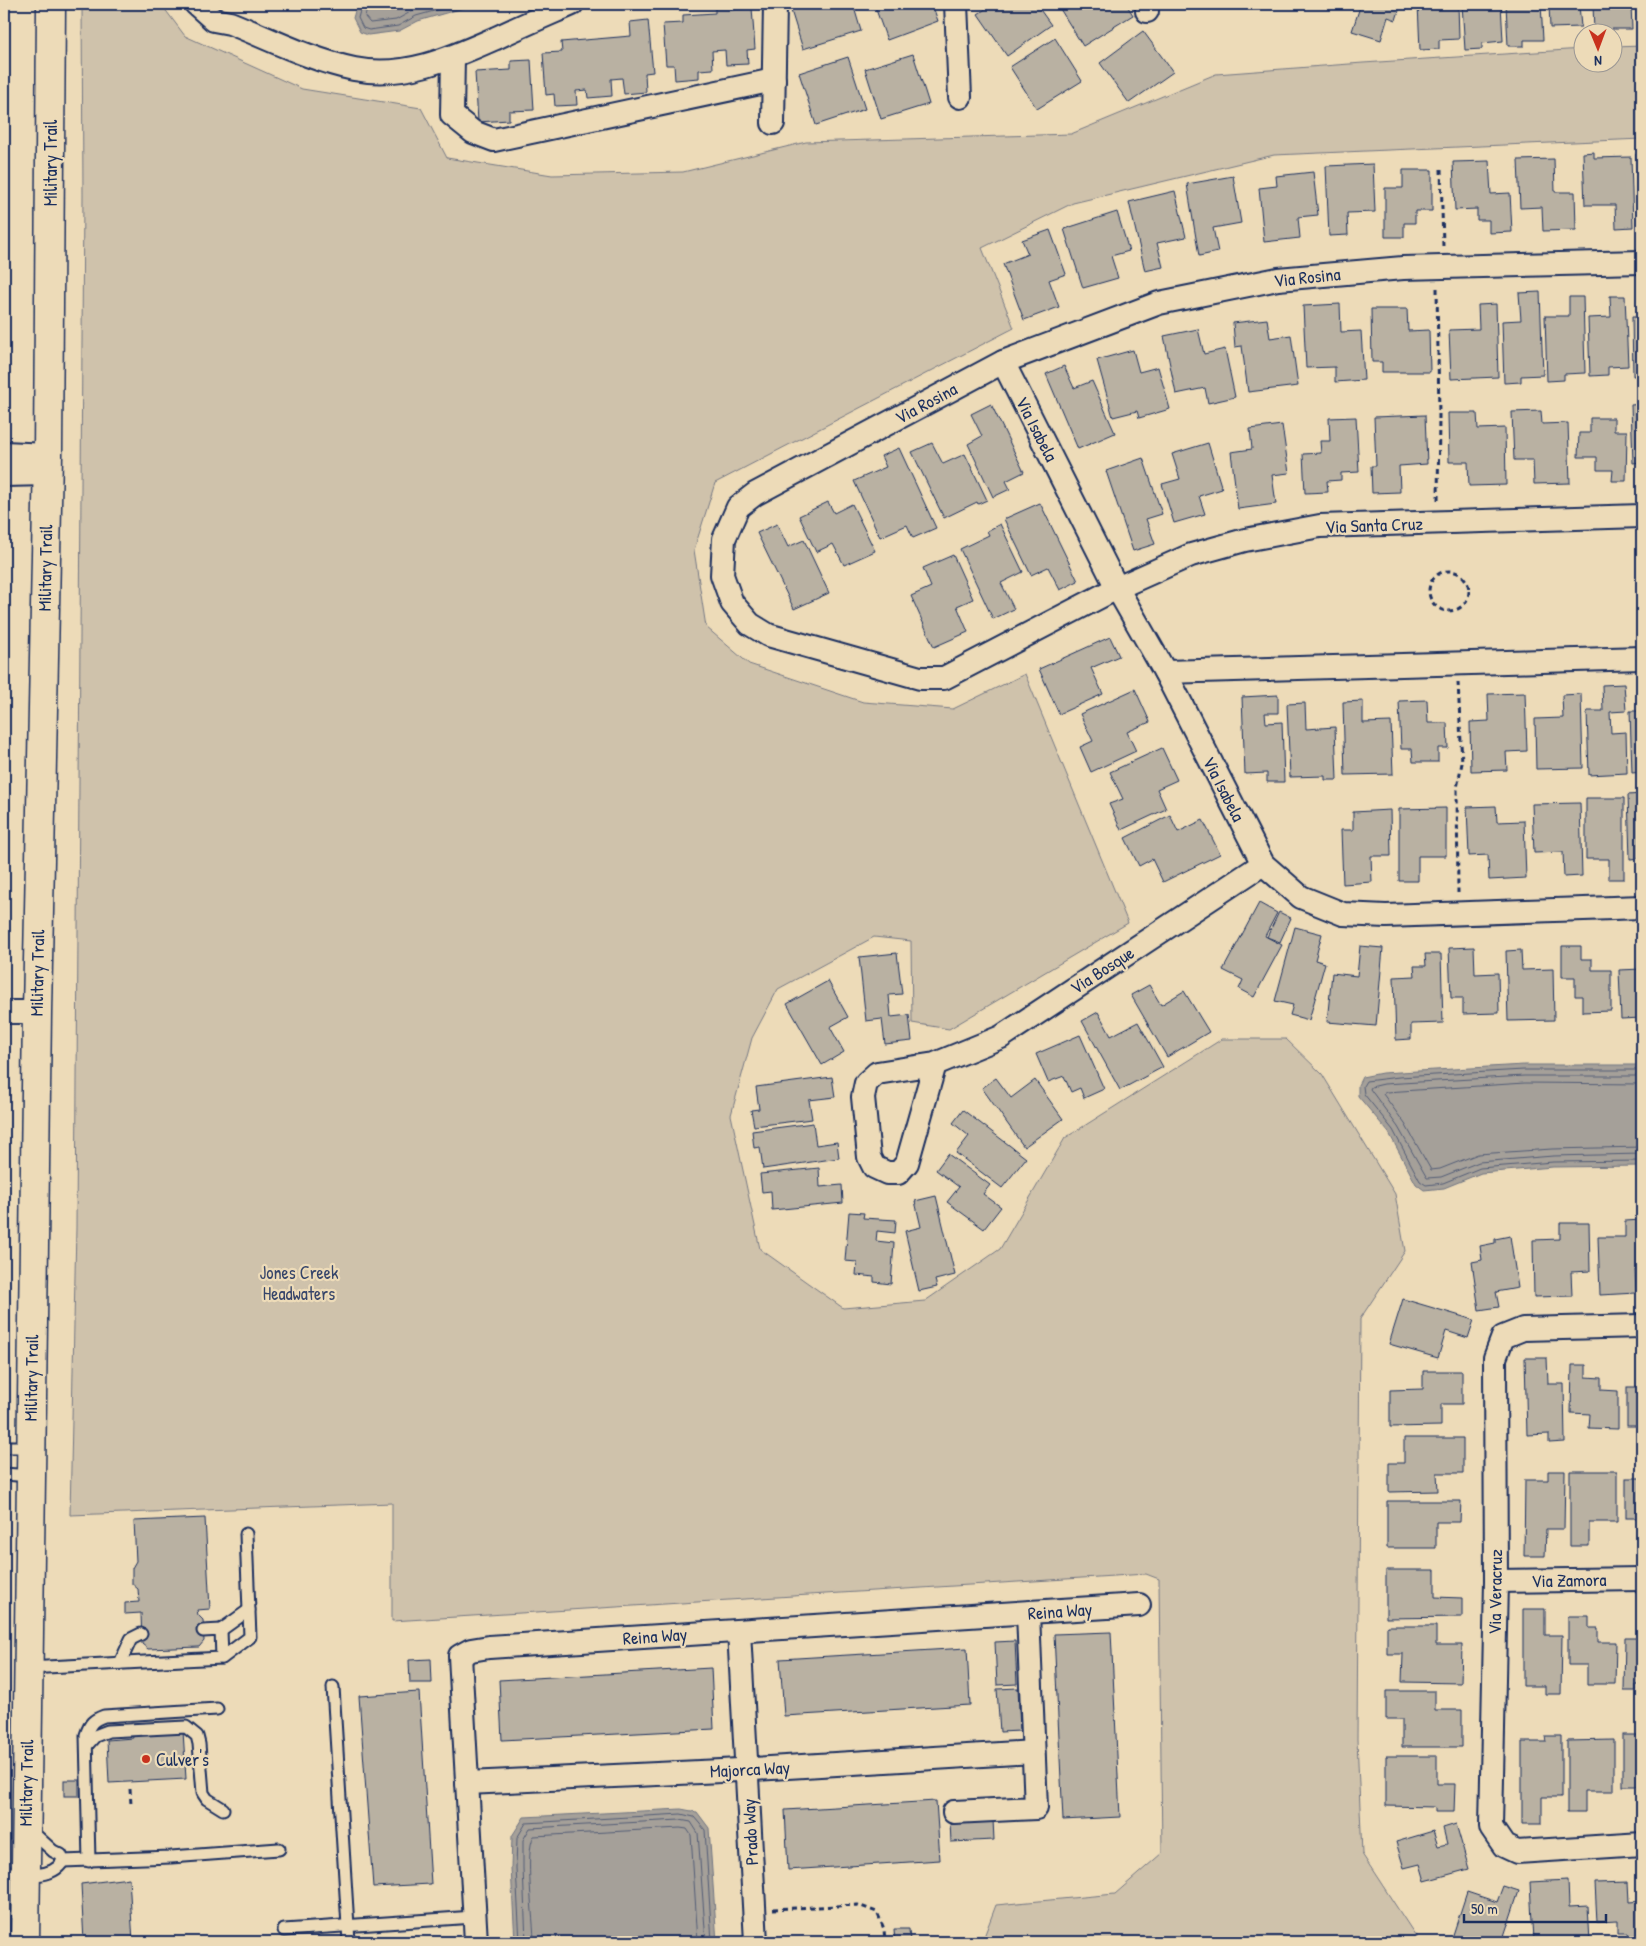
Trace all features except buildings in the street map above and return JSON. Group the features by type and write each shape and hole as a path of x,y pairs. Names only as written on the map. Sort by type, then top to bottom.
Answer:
{"main road":[{"name":"Military Trail","path":"25,1942 15,1874 26,1826 27,1668 17,1475 30,1447 36,1012 48,464 51,4"}],"street":[{"path":"196,4 214,20 225,13 329,63 356,70 384,72 411,69 453,57 572,4"},
{"path":"773,122 775,4"},
{"path":"956,4 960,97"},
{"path":"453,57 452,115 473,132 494,140 774,80"},
{"name":"Via Rosina","path":"1117,588 944,678 920,678 768,635 750,624 732,603 722,575 724,539 738,507 755,494 1003,362 1159,303 1278,279 1403,268 1642,262"},
{"name":"Via Isabela","path":"1003,362 1117,588 1165,672 1263,864 1301,897 1343,914 1386,916 1642,907"},
{"path":"4,453 48,464"},
{"path":"4,475 48,464"},
{"name":"Via Santa Cruz","path":"1117,588 1191,555 1245,540 1320,526 1642,516"},
{"path":"1165,672 1642,658"},
{"name":"Via Bosque","path":"935,1064 907,1163 898,1173 887,1173 874,1167 869,1157 863,1097 866,1083 877,1073 935,1064 1001,1037 1263,864"},
{"path":"4,1012 36,1012"},
{"name":"Via Veracruz","path":"1642,1326 1522,1329 1503,1337 1494,1358 1496,1581 1491,1827 1504,1846 1517,1852 1642,1844"},
{"name":"Via Zamora","path":"1496,1581 1642,1579"},
{"name":"Reina Way","path":"476,1942 460,1656 471,1650 489,1647 1139,1606"},
{"path":"954,1812 1036,1808 1028,1613"},
{"name":"Prado Way","path":"739,1631 756,1942"},
{"name":"Majorca Way","path":"467,1783 1033,1752"}],"lane":[{"path":"4,1447 30,1447"},
{"path":"27,1668 222,1658 250,1637 246,1534"},
{"path":"203,1631 221,1630 249,1610"},
{"path":"221,1630 222,1658"},
{"path":"120,1663 131,1639 141,1634"},
{"path":"333,1687 349,1942"},
{"path":"89,1861 86,1735 94,1719 104,1716 217,1709"},
{"path":"170,1712 197,1736 203,1793 207,1799 223,1809"},
{"path":"87,1745 95,1736 108,1731 186,1727"},
{"path":"26,1826 53,1852 61,1855 63,1861"},
{"path":"63,1861 279,1849"},
{"path":"15,1874 45,1874 60,1866 63,1861"},
{"path":"284,1930 474,1918"}],"path":[{"path":"1441,168 1443,250"},
{"path":"1437,288 1438,506"},
{"path":"1444,571 1457,573 1463,577 1469,588 1466,601 1456,610 1443,611 1437,608 1429,597 1428,591 1433,578 1444,571"},
{"path":"1458,682 1462,763 1457,788 1458,901"},
{"path":"130,1789 131,1805"},
{"path":"770,1909 858,1905 877,1912 884,1929 885,1942"}],"green space":[{"name":"Jones Creek Headwaters","path":"82,4 161,4 185,36 302,89 421,108 447,158 552,175 683,172 806,142 1071,134 1216,74 1574,50 1574,72 1624,72 1624,47 1642,46 1642,139 1274,155 1073,203 982,248 1014,328 715,483 694,550 706,627 749,664 863,702 953,709 1025,674 1128,923 949,1029 912,1023 911,941 874,937 778,989 752,1038 731,1115 760,1249 843,1308 925,1301 1000,1249 1065,1138 1222,1039 1286,1039 1322,1074 1395,1194 1405,1251 1360,1319 1357,1739 1362,1854 1417,1938 1416,1942 982,1942 996,1905 1115,1894 1162,1853 1159,1579 1146,1574 392,1621 392,1503 70,1515 76,1228 83,196"}],"water":[{"path":"357,4 477,4 418,21 399,31 368,35 360,32 353,18"},
{"path":"1524,1065 1642,1065 1642,1166 1553,1167 1481,1173 1444,1188 1424,1190 1416,1184 1389,1133 1358,1096 1358,1085 1362,1077 1382,1073"},
{"path":"681,1809 697,1812 709,1828 717,1942 515,1942 511,1868 512,1836 524,1817"}],"place":[{"name":"Culver's","path":"146,1759"}]}
